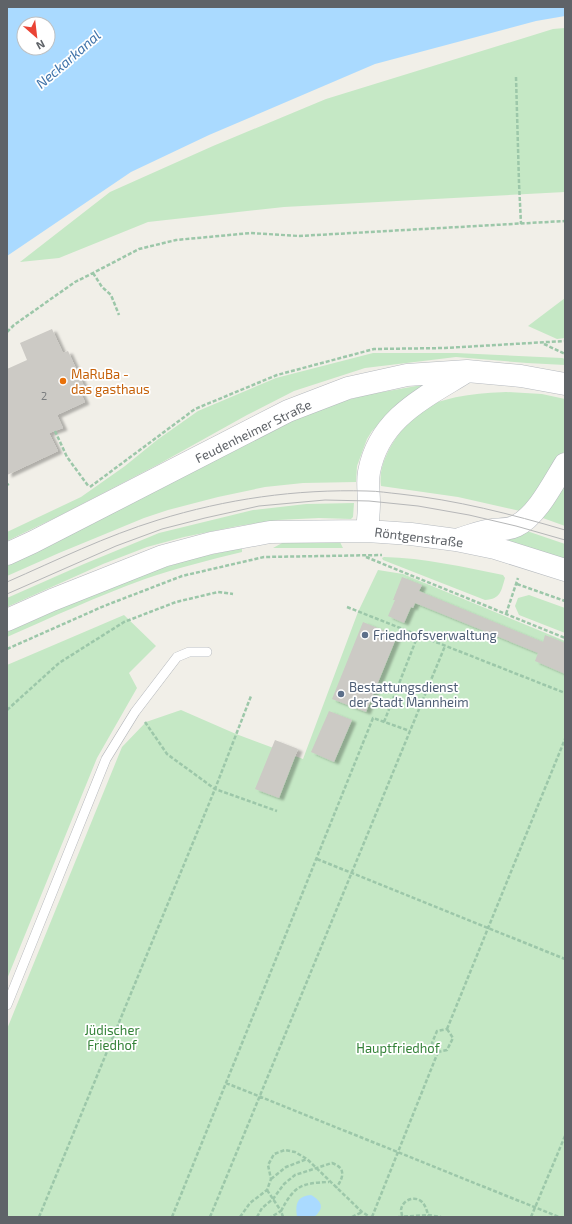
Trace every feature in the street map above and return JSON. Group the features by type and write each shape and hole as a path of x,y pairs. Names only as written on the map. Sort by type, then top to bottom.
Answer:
{"main road":[{"name":"Feudenheimer Straße","path":"7,554 288,411 348,388 407,375 467,371 521,376 565,384"},
{"path":"367,531 369,501 368,473 373,456 382,437 394,421 410,408 467,371"},
{"path":"456,540 491,530 503,530 516,526 526,519 541,504 565,464"},
{"name":"Röntgenstraße","path":"7,620 52,600 163,556 211,543 270,532 367,531 411,534 456,540 495,548 565,570"}],"lane":[{"path":"7,1005 106,759 135,712 177,657 189,652 207,652"}],"path":[{"path":"516,77 518,183 521,224"},
{"path":"7,332 14,325 75,282 139,249 176,240 251,233 299,236 565,221"},
{"path":"92,273 102,287 111,295 119,315"},
{"path":"542,344 565,354"},
{"path":"55,431 67,457 89,487"},
{"path":"7,649 104,606 182,576 264,557 364,556 565,638"},
{"path":"506,614 517,584 565,601"},
{"path":"7,710 59,664 124,622 176,602 218,592 233,594"},
{"path":"346,607 565,693"},
{"path":"384,722 418,635"},
{"path":"210,1217 445,646"},
{"path":"40,1217 215,789 251,696"},
{"path":"135,712 146,722 167,754 215,789 277,811"},
{"path":"172,1217 373,718 410,731"},
{"path":"447,1029 565,739"},
{"path":"317,859 565,959"},
{"path":"438,1052 447,1050 453,1038 447,1029"},
{"path":"438,1052 432,1043 437,1031 447,1029"},
{"path":"271,1179 268,1165 274,1154 284,1150 295,1152 307,1159 362,1212 371,1217 438,1052"},
{"path":"226,1083 559,1217"},
{"path":"531,1217 565,1136"},
{"path":"240,1217 250,1203 267,1190 271,1179 295,1162 307,1159"},
{"path":"257,1217 262,1208 273,1199 284,1184 295,1175 332,1163 338,1165 342,1175 336,1188"},
{"path":"271,1217 281,1211 286,1200 301,1186 312,1182 330,1182"},
{"path":"267,1190 281,1211 283,1217"},
{"path":"402,1216 401,1210 403,1205 406,1201 412,1199 422,1202 428,1216"},
{"path":"352,1217 362,1212"},
{"path":"398,1217 441,1217"}],"green space":[{"path":"565,28 565,192 284,207 148,222 59,258 20,262 110,192 213,146 326,99 553,29"},
{"path":"565,298 565,338 557,339 528,326"},
{"path":"373,353 456,353 562,358 565,359 565,365 456,357 365,368 294,391 247,415 159,464 61,515 7,541 7,532 81,497 198,411 276,378"},
{"path":"423,386 398,406 372,431 367,439 357,466 356,482 303,483 265,487 168,510 144,518 7,576 7,566 298,418 333,404 366,395"},
{"path":"506,392 542,394 565,399 565,450 533,501 520,511 458,497 381,486 381,470 388,451 400,432 420,411 439,402 462,396"},
{"path":"565,479 565,526 540,517"},
{"path":"354,503 353,517 351,519 319,518 278,520 238,526 184,537 147,547 103,564 7,607 7,598 159,533 253,510 306,504"},
{"path":"524,530 565,544 565,559 509,541 508,539"},
{"path":"284,542 340,542 343,548 273,548"},
{"path":"242,548 242,552 157,575 127,586 7,637 7,632 96,593 142,575 188,560"},
{"path":"382,558 444,563 503,575 505,578 500,594 494,598 485,600 383,560"},
{"name":"Hauptfriedhof","path":"378,570 403,574 565,641 565,1217 7,1217 7,1029 122,747 146,722 181,710 236,734 303,759 358,612"},
{"path":"529,595 565,608 565,633 519,615 515,606 518,598"},
{"path":"124,615 156,646 129,673 137,688 97,758 7,979 7,665"}],"water":[{"name":"Neckarkanal","path":"7,7 565,7 565,16 536,21 375,64 209,135 131,172 7,256"},
{"path":"311,1195 320,1202 320,1210 313,1217 297,1217 296,1208 298,1202 303,1197"}],"building":[{"path":"52,329 63,353 68,351 84,386 79,389 85,402 57,415 63,428 49,433 58,451 7,475 7,369 27,360 20,343"},
{"path":"402,577 422,585 419,591 543,642 545,635 565,643 565,674 535,661 538,653 415,603 413,608 411,607 404,623 388,616"},
{"path":"363,622 397,636 366,712 332,699"},
{"path":"329,711 352,720 334,762 311,752"},
{"path":"275,740 298,749 279,798 255,789"}],"tram line":[{"path":"7,582 101,541 158,520 209,506 288,494 340,491 384,492 442,500 483,508 565,530"},
{"path":"7,594 116,546 162,529 259,506 325,500 369,501 418,506 469,515 565,540"}],"place":[{"name":"MaRuBa - das gasthaus","path":"63,381"},
{"name":"Friedhofsverwaltung","path":"365,635"},
{"name":"Bestattungsdienst der Stadt Mannheim","path":"341,694"}],"park label":[{"name":"Jüdischer Friedhof","path":"112,1038"}]}
